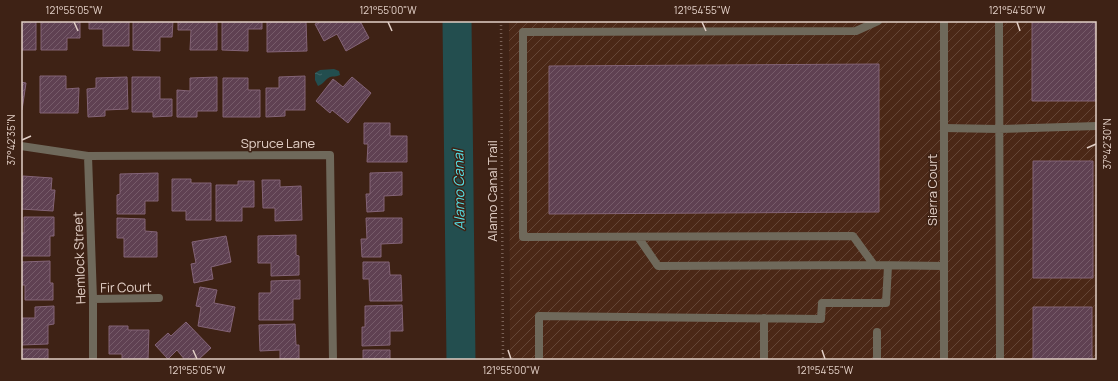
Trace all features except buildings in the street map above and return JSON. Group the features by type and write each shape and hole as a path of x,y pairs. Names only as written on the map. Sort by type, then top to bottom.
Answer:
{"street":[{"path":"874,266 853,236 523,237 523,32 856,31 878,21"},
{"name":"Sierra Court","path":"944,21 944,360"},
{"path":"999,21 1000,360"},
{"path":"944,128 999,129 1097,126"},
{"name":"Spruce Lane","path":"21,146 88,156 330,155 333,360"},
{"name":"Hemlock Street","path":"88,156 93,299 93,360"},
{"path":"638,237 658,266 944,266"},
{"path":"539,360 540,316 821,319 822,303 886,303 888,266"},
{"name":"Fir Court","path":"93,299 159,298"},
{"path":"764,318 764,360"},
{"path":"877,332 877,360"}],"path":[{"name":"Alamo Canal Trail","path":"501,21 503,360"}],"shaded area":[{"path":"509,21 1097,21 1097,360 510,360"}],"water":[{"path":"334,69 339,71 340,75 330,77 318,86 315,80 315,73 320,70"}],"waterway":[{"name":"Alamo Canal","path":"457,21 461,360"}]}
